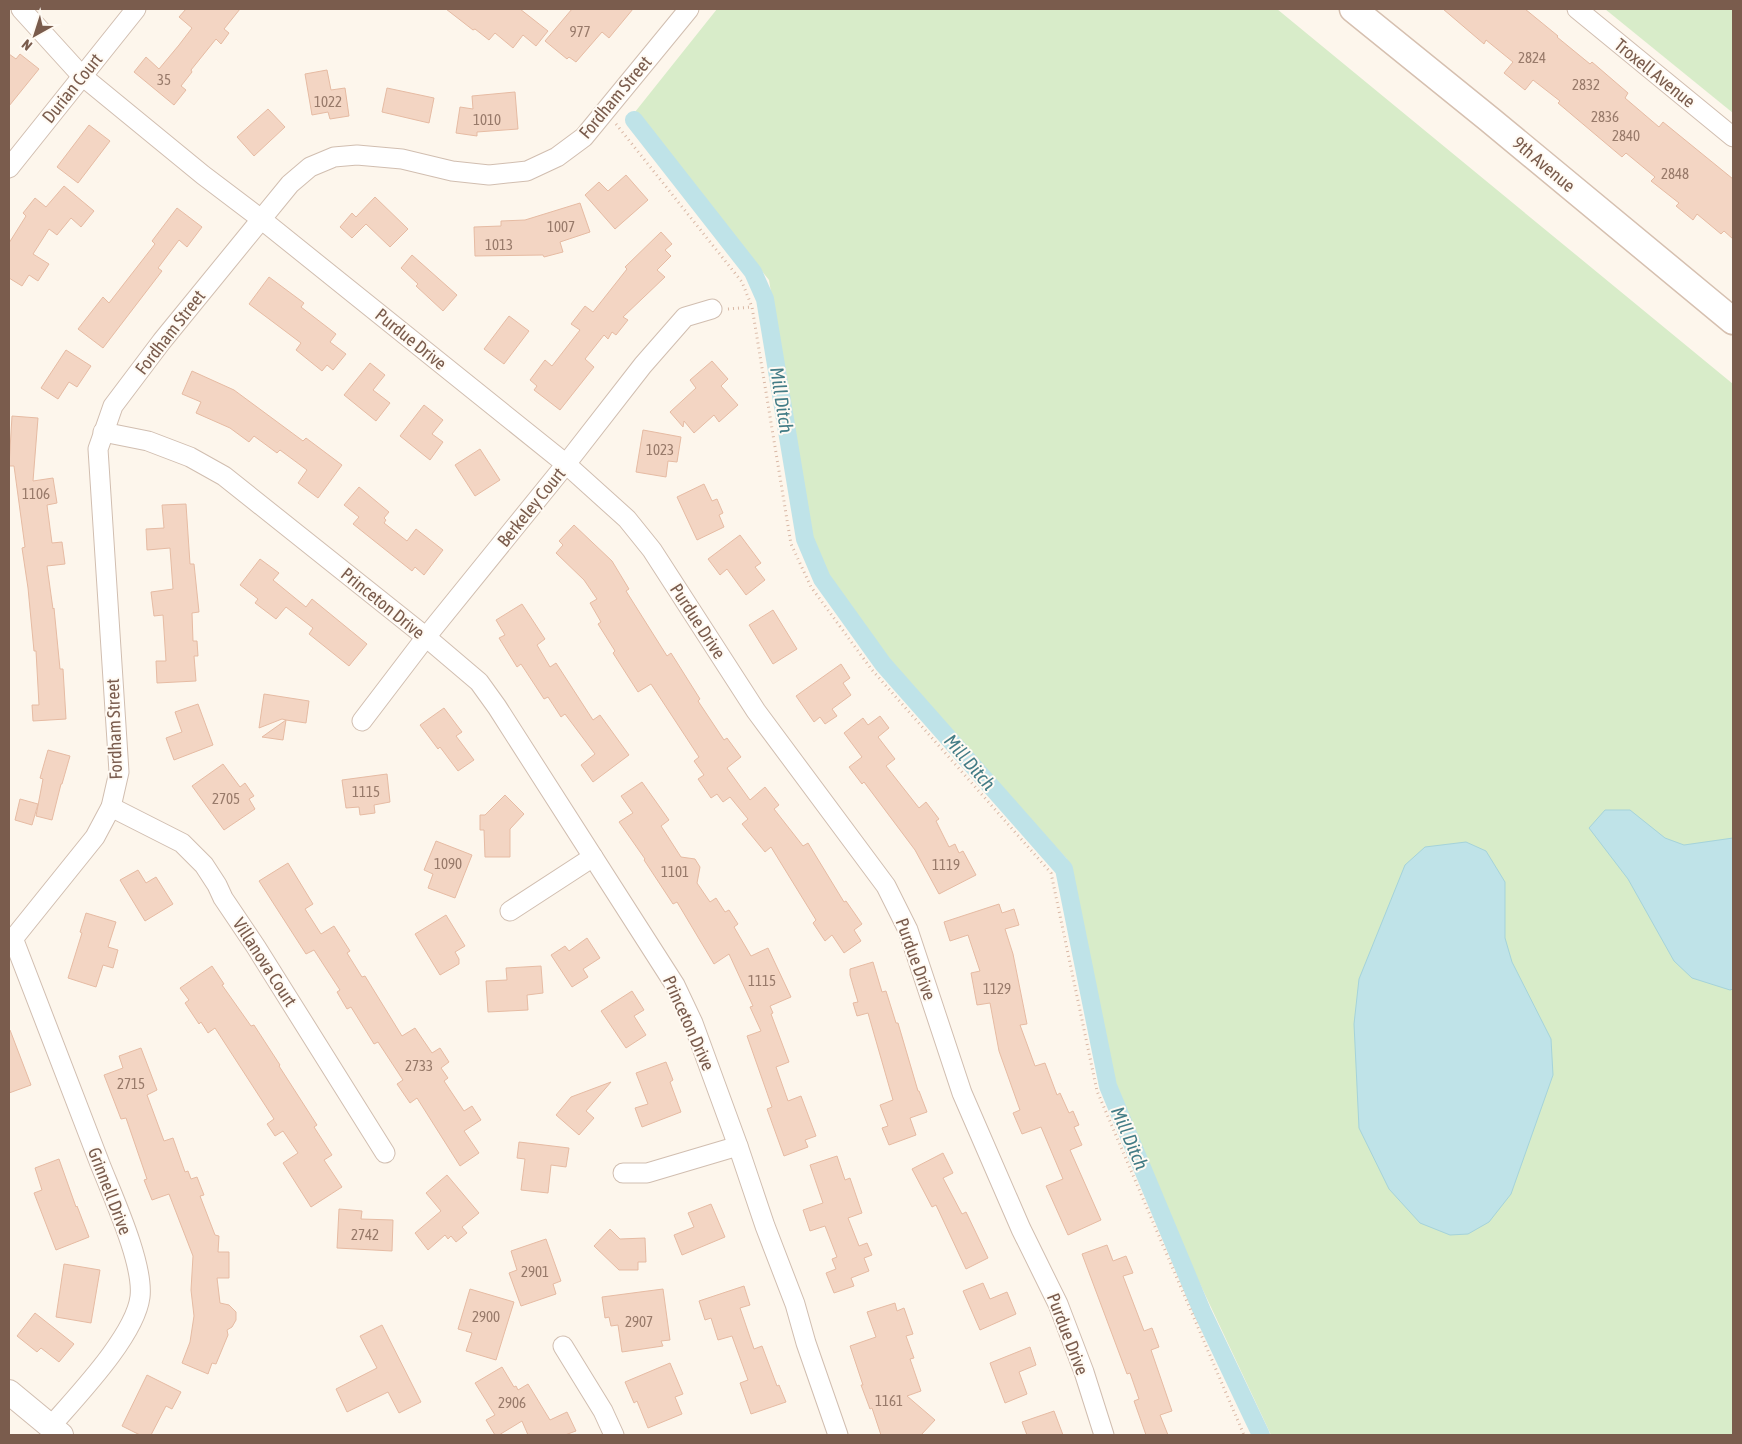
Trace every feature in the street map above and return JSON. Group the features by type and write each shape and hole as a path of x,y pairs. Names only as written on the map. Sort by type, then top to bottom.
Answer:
{"main road":[{"name":"9th Avenue","path":"1353,9 1490,119 1733,321"}],"street":[{"name":"Purdue Drive","path":"20,9 82,75 202,175 261,219 566,464 628,519 652,550 756,711 886,886 908,930 962,1093 1021,1229 1058,1304 1084,1372 1104,1435"},
{"name":"Durian Court","path":"9,168 136,9"},
{"name":"Fordham Street","path":"11,941 95,837 111,807 119,772 98,449 112,406 162,340 261,219 297,178 310,167 334,157 357,155 402,158 452,171 489,175 527,171 557,158 584,138 688,9"},
{"name":"Troxell Avenue","path":"1577,9 1733,136"},
{"name":"Berkeley Court","path":"362,721 426,637 644,365 685,317 712,310"},
{"name":"Princeton Drive","path":"103,432 148,441 190,457 224,476 426,637 479,682 497,707 675,985 693,1023 738,1146 795,1304 806,1343 838,1435"},
{"name":"Villanova Court","path":"111,807 182,843 204,865 385,1153"},
{"path":"510,911 593,857"},
{"name":"Grinnell Drive","path":"11,941 123,1225 139,1275 140,1298 134,1320 56,1431"},
{"path":"623,1173 647,1173 738,1146"},
{"path":"563,1346 603,1411 614,1435"},
{"path":"9,1392 56,1431"}],"path":[{"path":"606,111 742,282 752,307 791,544 811,588 872,670 1051,873 1097,1091 1244,1435"},
{"path":"712,310 752,307"}],"green space":[{"path":"717,9 1277,9 1733,384 1733,1435 1271,1435 1155,1188 1109,1066 1067,859 883,658 828,577 812,544 769,280 635,112"},
{"path":"1605,9 1733,9 1733,113"}],"water":[{"path":"1605,810 1630,810 1665,838 1684,845 1733,838 1733,989 1730,990 1692,978 1674,961 1628,879 1589,828"},
{"path":"1466,842 1486,851 1505,882 1505,938 1512,962 1551,1039 1553,1075 1511,1194 1489,1222 1468,1234 1450,1235 1420,1223 1389,1189 1359,1128 1354,1024 1359,979 1405,865 1425,847"}],"building":[{"path":"186,9 240,9 224,29 229,33 221,44 216,39 191,70 192,72 181,86 186,90 174,105 134,72 146,57 159,69 179,45 192,28 179,17"},
{"path":"446,9 520,9 548,31 536,46 523,35 513,48 495,33 489,40"},
{"path":"572,9 633,9 609,38 602,32 576,62 569,57 567,59 545,41"},
{"path":"1443,9 1525,9 1590,64 1592,62 1628,93 1625,98 1659,127 1663,122 1733,179 1733,239 1724,231 1721,234 1697,214 1693,220 1676,206 1679,203 1651,181 1655,177 1626,153 1622,157 1558,103 1560,101 1533,80 1525,90 1504,73 1513,62 1486,40 1484,44"},
{"path":"9,54 16,59 20,54 39,69 9,106"},
{"path":"327,70 331,90 345,88 349,116 330,119 328,112 312,115 305,74"},
{"path":"387,88 434,98 429,123 382,112"},
{"path":"515,92 518,129 477,132 477,136 456,133 460,107 473,109 472,96"},
{"path":"268,109 285,127 254,156 237,137"},
{"path":"89,125 110,141 78,183 57,167"},
{"path":"626,175 648,200 615,229 585,195 599,182 608,191"},
{"path":"64,186 94,211 81,227 71,218 57,235 49,229 33,254 49,264 38,281 29,275 22,286 9,278 9,243 26,216 23,213 35,198 46,207"},
{"path":"375,197 408,229 390,247 366,224 352,238 340,227 352,213 356,217"},
{"path":"580,203 590,232 560,242 563,252 544,257 543,255 475,256 474,227 501,226 501,221 525,220"},
{"path":"177,208 202,227 187,247 179,240 158,268 162,271 103,348 78,329 103,297 109,303 155,244 152,241"},
{"path":"661,232 672,244 665,250 671,256 657,270 665,277 623,317 628,320 616,335 612,332 608,339 604,335 585,359 594,367 560,410 534,390 537,386 530,380 545,360 552,366 580,330 571,324 585,306 593,312 627,269 625,267"},
{"path":"412,255 457,295 443,311 416,286 418,284 401,268"},
{"path":"269,277 304,303 301,307 336,334 330,342 346,354 333,370 327,365 322,371 296,350 301,343 249,304"},
{"path":"509,316 529,331 504,364 484,349"},
{"path":"66,350 91,366 77,387 69,382 58,399 41,388"},
{"path":"712,361 728,379 721,386 738,405 719,422 714,415 694,433 684,421 683,427 670,412 696,388 690,380"},
{"path":"370,363 385,375 373,390 390,403 376,421 344,395"},
{"path":"192,371 234,390 303,441 306,438 342,465 318,498 298,483 307,470 280,450 277,453 254,436 249,442 230,428 196,413 201,402 182,394"},
{"path":"424,405 443,420 432,434 443,442 430,460 400,436"},
{"path":"12,416 38,418 33,481 53,478 57,503 47,505 52,543 62,542 65,564 47,566 54,608 60,669 63,669 66,719 33,721 32,705 39,705 36,651 34,651 22,548 25,547 14,466 9,466"},
{"path":"643,430 681,437 677,462 668,461 666,477 636,472"},
{"path":"480,449 500,480 475,496 455,465"},
{"path":"704,484 712,501 717,499 723,513 719,515 724,527 697,540 677,497"},
{"path":"359,487 389,512 384,518 386,520 384,523 407,541 416,529 443,550 424,575 415,567 412,571 353,524 359,517 344,505"},
{"path":"186,504 190,564 194,564 199,612 192,613 193,641 197,641 198,656 194,656 196,681 157,683 156,661 166,661 163,615 154,616 151,592 173,589 170,548 147,550 146,529 164,528 162,505"},
{"path":"574,525 612,561 629,589 626,591 667,656 671,653 700,699 698,701 724,740 727,738 741,757 727,768 750,800 765,787 779,805 774,809 803,846 808,843 844,902 846,901 862,924 854,930 861,941 844,953 832,935 825,941 813,923 816,920 771,847 765,852 742,824 748,819 730,797 723,802 717,794 711,798 698,779 704,775 694,761 699,757 651,684 638,692 613,653 615,651 598,624 601,622 590,603 597,599 584,580 556,553 563,545 559,541"},
{"path":"740,535 761,563 755,567 765,580 746,595 727,569 720,575 708,559"},
{"path":"260,559 279,573 273,580 306,607 312,599 367,644 349,666 309,634 313,628 286,607 276,619 255,603 258,599 240,585"},
{"path":"522,604 545,639 537,645 550,667 556,663 593,720 600,715 629,755 593,782 581,765 595,754 565,714 561,717 548,697 544,699 521,664 517,667 499,638 505,635 496,620"},
{"path":"773,610 797,649 773,664 749,625"},
{"path":"841,664 850,678 843,683 851,695 832,709 837,716 825,724 820,717 814,722 796,696"},
{"path":"264,694 309,701 306,723 282,719 259,728"},
{"path":"198,704 213,745 174,760 166,738 182,732 175,712"},
{"path":"444,708 462,732 456,736 474,760 458,771 420,725"},
{"path":"880,716 889,728 878,737 895,759 886,766 919,808 926,802 939,819 936,821 949,847 955,844 959,853 963,851 976,875 939,894 915,850 864,782 862,784 849,767 862,757 844,733 863,718 868,725"},
{"path":"286,720 283,740 262,737"},
{"path":"48,750 70,756 52,820 36,816 43,779 40,778"},
{"path":"223,764 240,787 245,783 254,796 249,799 255,809 224,830 192,786"},
{"path":"387,774 390,802 374,805 375,813 360,815 359,807 346,808 342,780"},
{"path":"642,782 669,820 661,826 681,857 695,859 700,867 697,883 710,902 716,898 725,912 729,910 738,924 734,927 751,956 768,948 791,997 770,1006 773,1013 771,1014 789,1062 776,1067 788,1101 801,1096 816,1136 805,1140 808,1147 784,1156 767,1109 772,1107 747,1036 761,1031 750,1007 753,1006 729,954 714,964 677,902 673,904 619,822 633,813 621,796"},
{"path":"505,795 524,814 510,829 510,857 485,857 484,830 480,830 480,815 485,815"},
{"path":"20,799 38,804 32,825 15,820"},
{"path":"436,841 472,855 455,898 428,888 433,874 424,870"},
{"path":"288,863 313,904 305,909 321,934 334,926 350,951 347,953 362,977 365,976 402,1036 415,1028 432,1053 440,1048 449,1062 441,1068 448,1078 444,1081 464,1111 472,1106 481,1120 464,1131 479,1153 460,1166 417,1098 410,1103 397,1084 403,1080 378,1042 374,1044 351,1007 347,1009 337,992 340,990 314,950 306,954 259,881"},
{"path":"138,870 146,883 156,877 173,904 145,921 120,880"},
{"path":"999,904 1002,913 1014,909 1019,925 1005,929 1013,954 1027,1024 1020,1025 1035,1066 1045,1063 1057,1095 1060,1093 1069,1113 1073,1111 1079,1125 1074,1127 1082,1145 1070,1150 1101,1220 1068,1235 1046,1186 1063,1179 1041,1127 1022,1134 1013,1113 1020,1110 999,1051 990,1003 977,1005 971,973 980,971 968,935 950,941 944,922"},
{"path":"86,913 116,922 108,947 118,950 113,968 103,965 96,987 68,978"},
{"path":"446,915 465,946 455,952 459,959 459,964 440,975 415,934"},
{"path":"587,938 600,958 583,969 588,977 572,987 551,955 565,946 569,951"},
{"path":"873,962 882,992 886,991 896,1023 898,1023 918,1091 927,1112 910,1118 916,1135 889,1145 882,1128 888,1126 880,1105 893,1100 868,1013 857,1016 853,1003 858,1002 850,975 850,969"},
{"path":"212,966 224,984 222,985 251,1026 254,1025 280,1065 317,1125 314,1127 332,1155 324,1160 342,1187 311,1207 283,1163 298,1153 283,1131 275,1136 267,1124 274,1119 215,1028 208,1033 201,1022 199,1024 185,1003 189,1000 180,988"},
{"path":"541,966 543,993 527,995 528,1010 488,1012 486,981 507,980 506,968"},
{"path":"632,991 644,1010 634,1016 646,1035 626,1048 601,1011"},
{"path":"9,1031 31,1085 9,1093"},
{"path":"141,1048 157,1090 147,1095 164,1141 173,1138 185,1172 188,1171 191,1179 197,1177 204,1195 200,1196 215,1235 219,1236 218,1252 229,1252 229,1278 217,1278 220,1303 229,1305 236,1312 236,1320 232,1327 227,1330 228,1335 216,1364 212,1363 208,1374 182,1363 190,1342 194,1316 191,1290 193,1256 169,1194 152,1200 144,1180 147,1179 126,1118 121,1119 104,1075 123,1068 119,1056"},
{"path":"666,1062 673,1080 670,1082 681,1112 642,1127 635,1108 648,1104 636,1073"},
{"path":"611,1082 586,1111 594,1118 579,1135 556,1115 571,1097"},
{"path":"519,1142 569,1148 566,1167 551,1165 548,1193 521,1190 525,1159 517,1158"},
{"path":"943,1153 953,1173 943,1178 962,1214 966,1212 988,1258 966,1269 936,1205 932,1207 912,1169"},
{"path":"837,1156 845,1180 850,1178 862,1213 848,1218 859,1246 867,1243 872,1255 864,1258 869,1271 851,1278 854,1286 834,1293 826,1273 836,1269 832,1259 837,1257 825,1226 810,1231 803,1210 823,1203 810,1165"},
{"path":"59,1159 89,1237 56,1250 34,1193 42,1190 35,1168"},
{"path":"447,1175 479,1213 462,1227 467,1233 456,1242 451,1236 448,1239 445,1235 428,1250 415,1233 441,1211 426,1193"},
{"path":"711,1204 725,1237 682,1255 674,1235 694,1227 688,1213"},
{"path":"339,1209 362,1211 361,1219 393,1220 392,1251 337,1248"},
{"path":"610,1229 620,1239 645,1238 646,1262 638,1262 638,1270 619,1270 594,1246"},
{"path":"546,1239 561,1281 553,1284 556,1294 521,1306 509,1273 517,1270 511,1251"},
{"path":"1107,1245 1113,1261 1126,1256 1133,1273 1123,1276 1144,1331 1152,1328 1159,1347 1151,1350 1172,1411 1160,1415 1168,1435 1146,1435 1134,1401 1139,1399 1130,1373 1127,1374 1082,1254"},
{"path":"64,1264 100,1270 91,1323 56,1317"},
{"path":"983,1283 990,1299 1007,1292 1016,1314 980,1330 963,1291"},
{"path":"744,1286 750,1305 740,1308 754,1349 762,1346 777,1386 779,1385 786,1402 751,1414 740,1383 748,1380 732,1336 718,1340 711,1318 705,1320 699,1301"},
{"path":"470,1289 514,1302 496,1360 466,1351 472,1333 458,1329"},
{"path":"663,1289 670,1340 661,1341 663,1346 622,1352 618,1325 611,1326 609,1317 605,1318 602,1297"},
{"path":"895,1303 897,1311 904,1308 913,1334 906,1336 914,1358 910,1359 921,1391 907,1396 935,1420 921,1435 881,1435 872,1408 870,1409 861,1385 863,1385 850,1346 876,1337 867,1312"},
{"path":"35,1313 74,1344 59,1362 41,1348 37,1352 17,1336"},
{"path":"382,1325 421,1402 399,1413 388,1392 347,1412 336,1389 377,1368 360,1336"},
{"path":"1030,1347 1036,1365 1019,1372 1027,1394 1005,1403 990,1363"},
{"path":"670,1363 683,1394 675,1397 682,1414 648,1428 637,1401 634,1403 625,1382"},
{"path":"502,1367 514,1387 516,1386 518,1390 528,1384 550,1420 567,1412 576,1431 565,1435 528,1435 522,1421 499,1435 495,1435 486,1420 495,1415 475,1383"},
{"path":"147,1375 181,1392 172,1409 166,1406 151,1435 140,1435 122,1426"},
{"path":"1054,1411 1063,1435 1027,1435 1022,1422"}],"waterway":[{"name":"Mill Ditch","path":"634,120 753,272 765,299 805,539 822,579 883,664 1064,869 1108,1086 1202,1311 1261,1435"}]}
